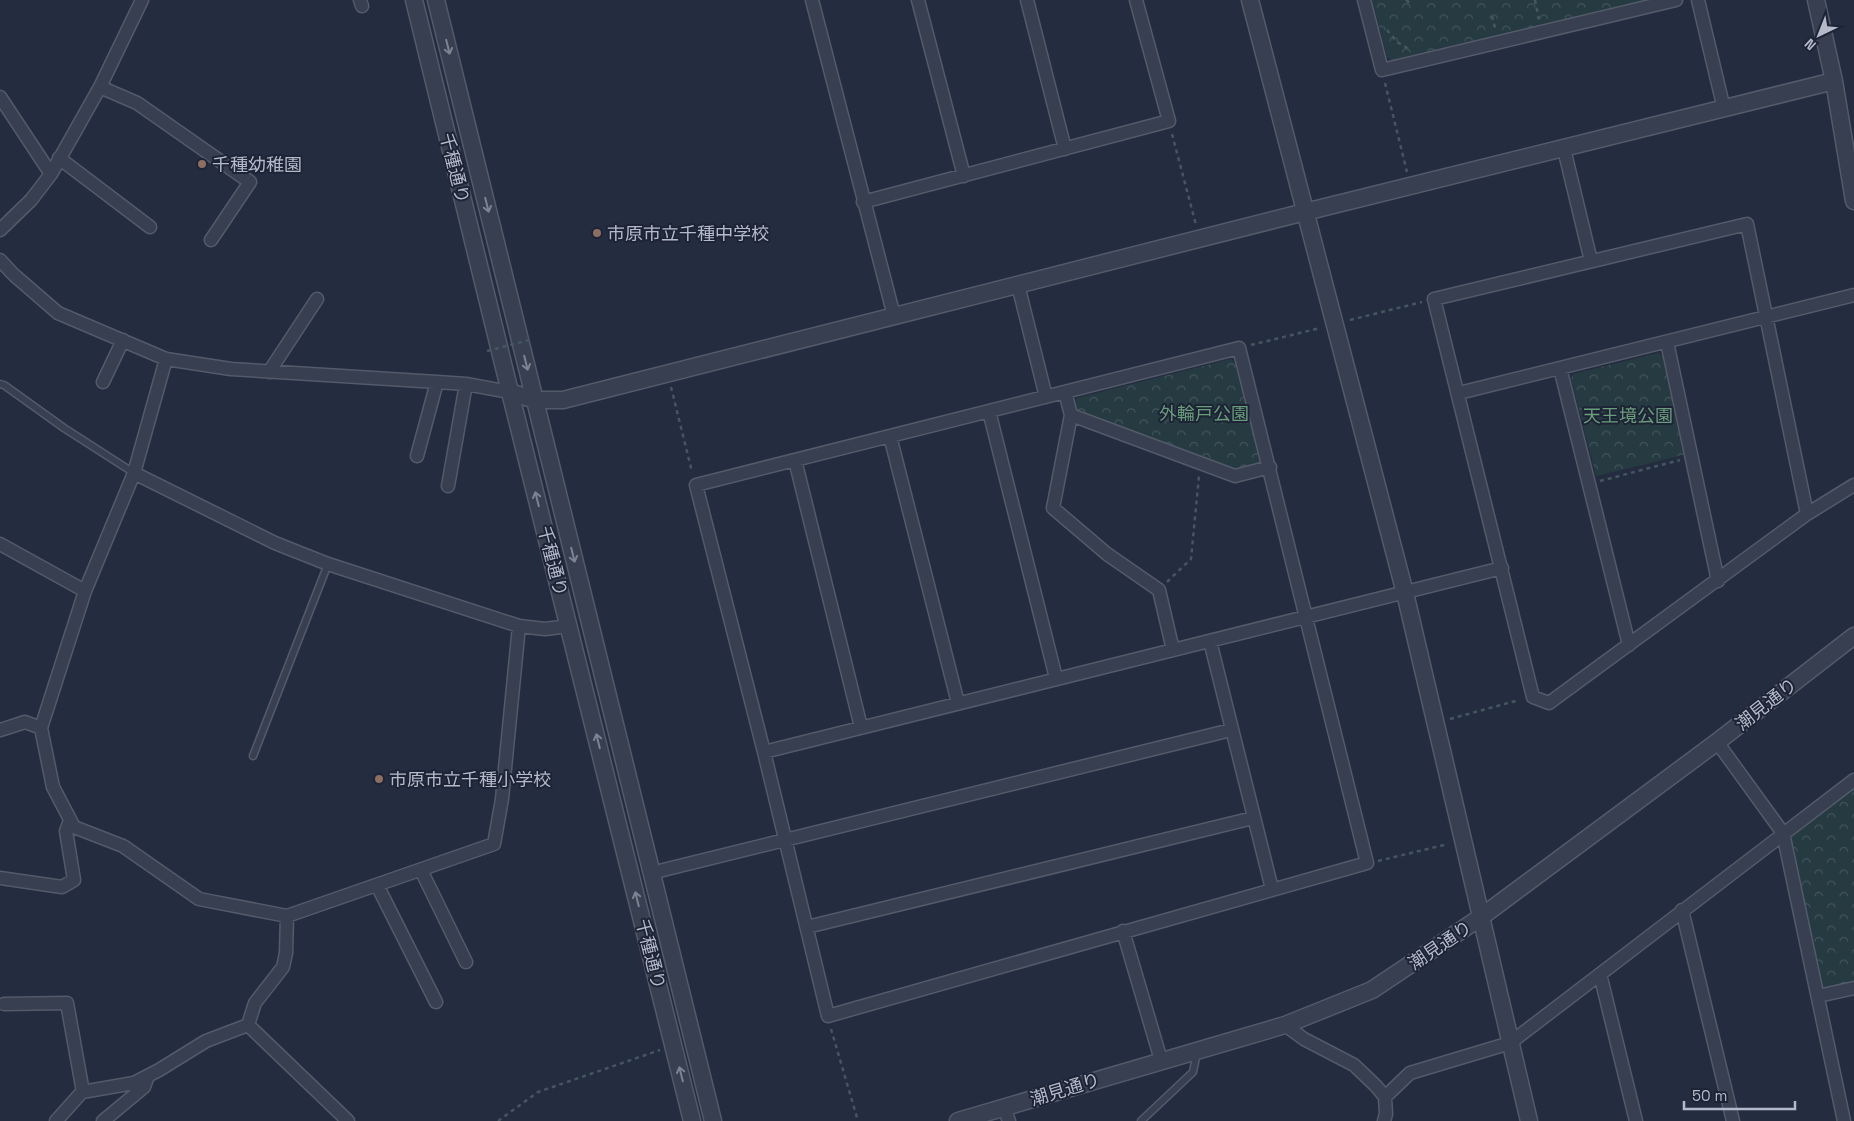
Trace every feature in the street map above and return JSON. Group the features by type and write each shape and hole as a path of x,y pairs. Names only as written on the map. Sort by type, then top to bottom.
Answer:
{"street":[{"name":"千種通り","path":"414,0 692,1121"},
{"name":"千種通り","path":"436,0 713,1121"},
{"path":"812,0 894,316"},
{"path":"918,0 964,176"},
{"path":"1027,0 1065,149"},
{"path":"864,202 1169,121 1136,0"},
{"path":"1250,0 1405,593 1529,1121"},
{"path":"1364,0 1382,70 1676,0"},
{"path":"1698,0 1724,109"},
{"path":"1816,0 1834,81 1854,201"},
{"path":"0,230 31,200 50,174 100,86 141,1"},
{"path":"0,260 14,275 58,313 166,359 231,369 466,384 510,392 535,400 563,400 1305,212 1834,81"},
{"path":"100,86 137,103 250,182 211,240"},
{"path":"0,97 50,174"},
{"path":"1564,149 1591,261"},
{"path":"59,158 150,226"},
{"path":"1807,514 1747,224 1434,299 1533,697 1550,703 1807,514 1854,485"},
{"path":"1018,285 1046,397"},
{"path":"1459,394 1854,295"},
{"path":"269,372 316,299"},
{"path":"102,382 123,340"},
{"path":"1668,342 1718,580"},
{"path":"1239,348 1367,863 828,1016 764,752 696,485 1046,397 1239,348"},
{"path":"166,359 134,473 85,591 41,728 53,787 74,828 123,846 199,899 287,916 494,844 502,799 519,626"},
{"path":"1560,368 1629,645"},
{"path":"417,456 437,382"},
{"path":"448,486 466,384"},
{"path":"1065,392 1071,415 1053,508 1106,554 1160,590 1173,650"},
{"path":"989,411 1056,678"},
{"path":"1071,415 1235,476 1270,467"},
{"path":"890,436 958,703"},
{"path":"795,460 861,727"},
{"path":"134,473 275,543 328,564 519,626 545,630 569,626"},
{"path":"0,544 85,591"},
{"path":"764,752 1502,568"},
{"name":"潮見通り","path":"958,1121 1006,1114 1161,1060 1285,1026 1372,990 1481,917 1717,742 1854,636"},
{"path":"1210,641 1272,889"},
{"path":"0,730 25,722 41,728"},
{"path":"651,873 1231,730"},
{"path":"1717,742 1783,833 1844,1121"},
{"path":"1385,1097 1410,1073 1510,1043 1854,780"},
{"path":"807,927 1253,818"},
{"path":"0,878 62,887 74,880 66,831 70,820"},
{"path":"421,870 466,962"},
{"path":"377,885 436,1002"},
{"path":"1682,910 1733,1121"},
{"path":"248,1025 255,1003 283,967 286,953 287,916"},
{"path":"1123,932 1161,1060"},
{"path":"1600,974 1636,1121"},
{"path":"1818,996 1854,988"},
{"path":"4,1004 67,1003 83,1092"},
{"path":"56,1121 83,1092 134,1083 206,1041 248,1025"},
{"path":"248,1025 348,1121"},
{"path":"1285,1026 1304,1039 1354,1065 1385,1097 1386,1114 1384,1121"},
{"path":"103,1121 144,1087 148,1076"}],"lane":[{"path":"0,384 134,473"},
{"path":"253,756 328,564"},
{"path":"1141,1121 1193,1072 1197,1050"}],"path":[{"path":"1406,0 1412,5"},
{"path":"1535,0 1538,7 1539,21 1536,23"},
{"path":"1492,16 1495,28"},
{"path":"1384,22 1386,30 1397,42 1407,49 1414,48"},
{"path":"1490,29 1503,26"},
{"path":"1382,70 1410,186"},
{"path":"1169,121 1200,239"},
{"path":"487,351 533,339"},
{"path":"667,374 696,485"},
{"path":"1589,483 1691,457"},
{"path":"1160,590 1191,559 1200,464"},
{"path":"1436,723 1533,697"},
{"path":"1367,863 1463,840"},
{"path":"828,1016 858,1121"},
{"path":"498,1121 538,1092 674,1046"}],"green space":[{"path":"1372,0 1649,0 1393,61 1387,57"},
{"name":"天王境公園","path":"1658,353 1663,356 1683,455 1596,476 1571,379 1573,374"},
{"name":"外輪戸公園","path":"1231,359 1237,365 1262,460 1256,466 1234,471 1079,413 1075,408 1077,398"},
{"path":"1854,780 1854,988 1818,996 1783,833"}],"place":[{"name":"千種幼稚園","path":"202,164"},
{"name":"市原市立千種中学校","path":"597,233"},
{"name":"市原市立千種小学校","path":"379,779"}]}
